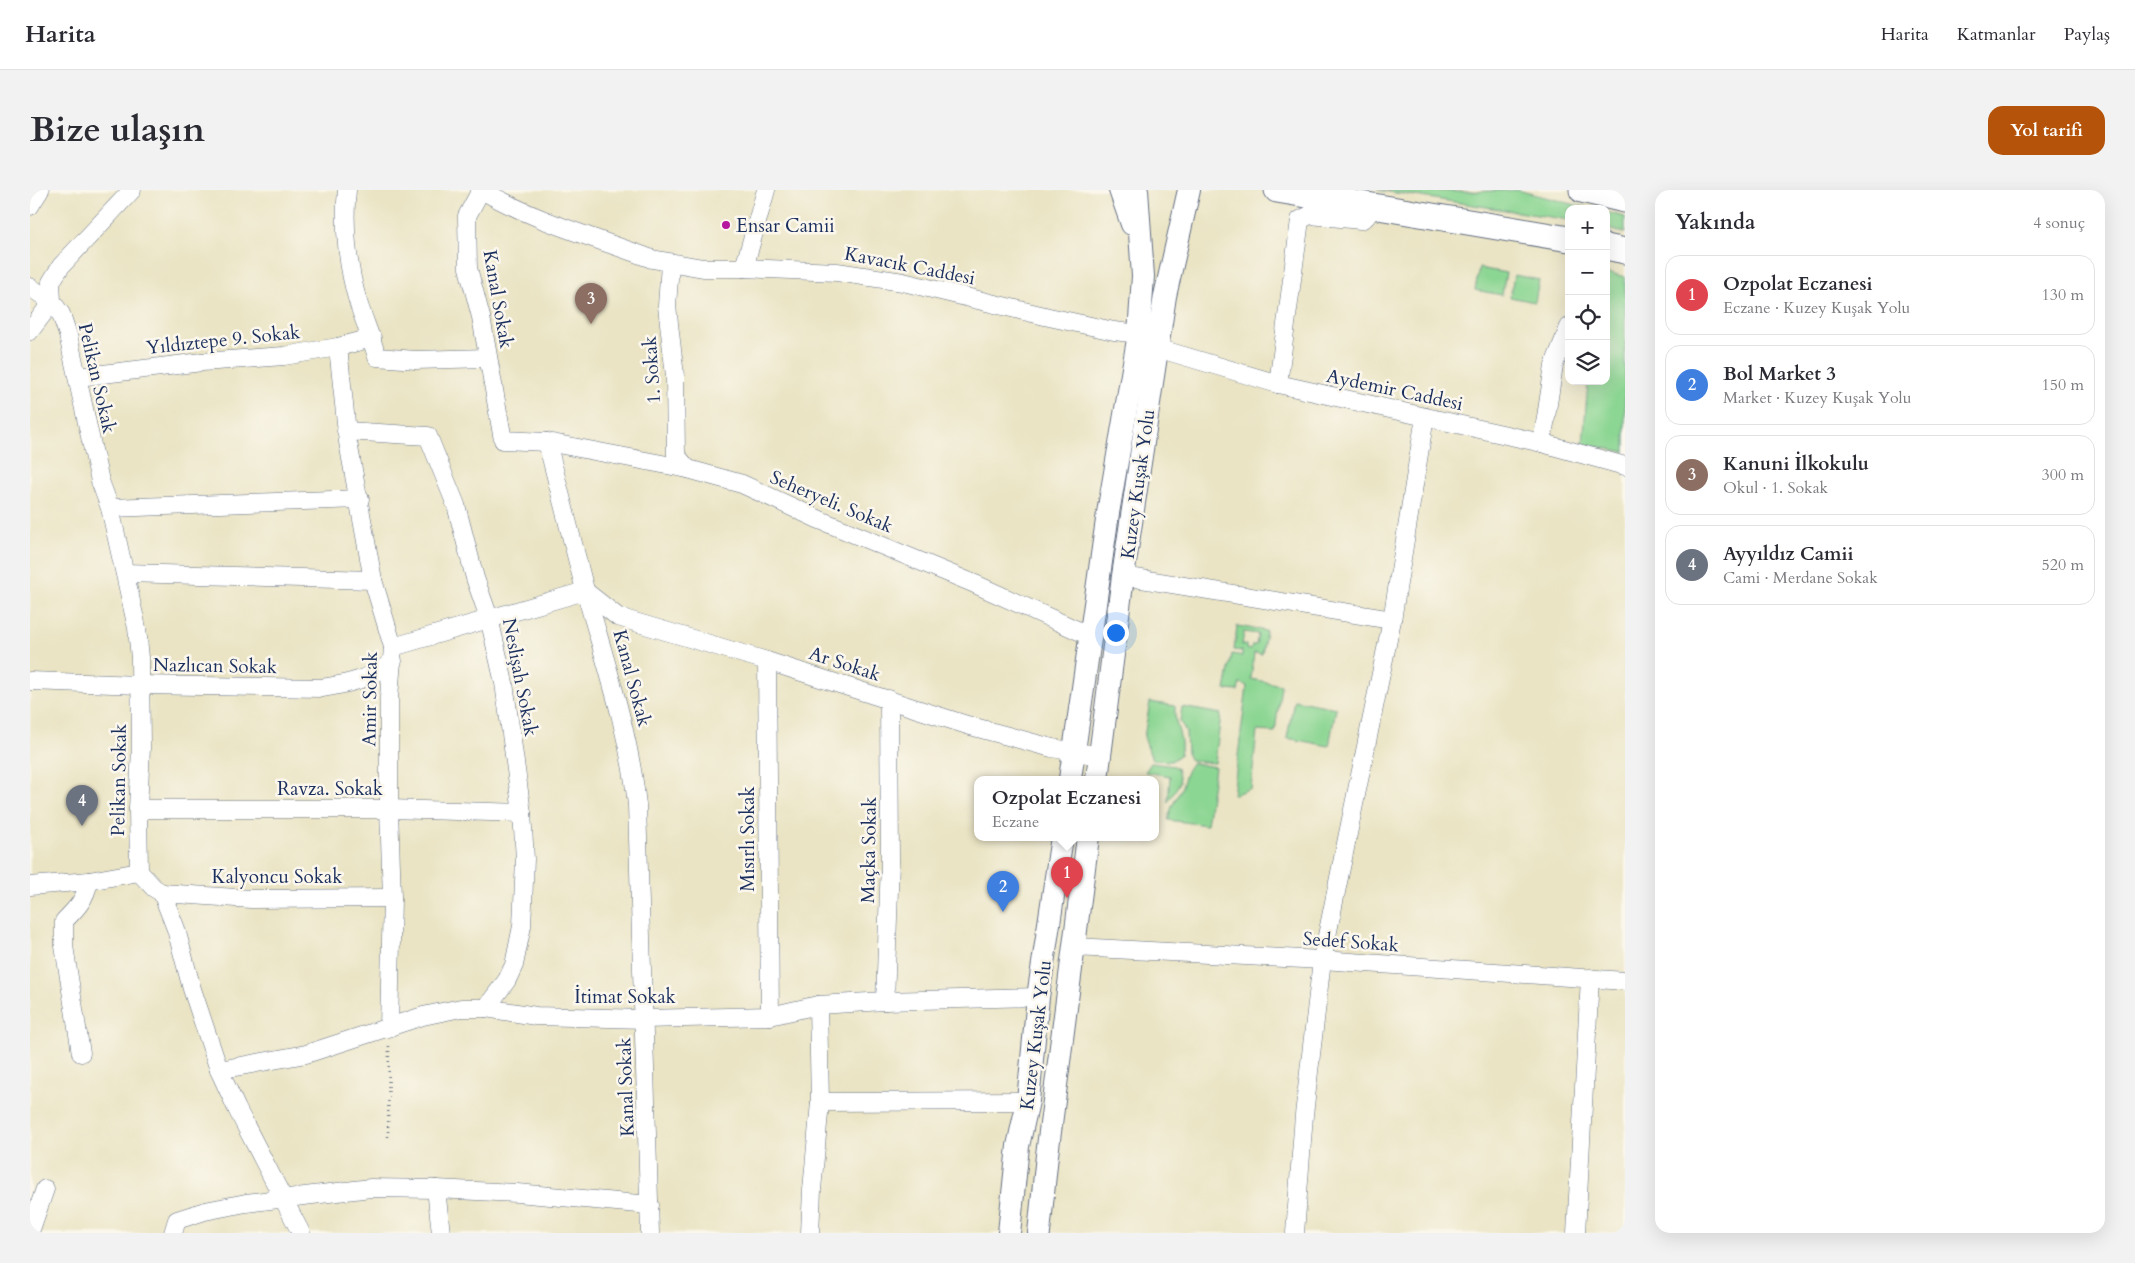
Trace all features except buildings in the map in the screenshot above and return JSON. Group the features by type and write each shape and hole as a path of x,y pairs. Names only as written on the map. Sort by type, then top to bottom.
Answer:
{"highway":[{"path":"1277,190 1565,238"},
{"path":"1582,190 1625,200"},
{"path":"1610,248 1625,251"}],"main road":[{"path":"1120,190 1141,250"},
{"name":"Kuzey Kuşak Yolu","path":"1070,776 1090,636 1139,334 1143,276 1137,190"},
{"name":"Kuzey Kuşak Yolu","path":"1097,776 1123,576 1165,296 1189,190"},
{"name":"Kuzey Kuşak Yolu","path":"1009,1233 1018,1146 1028,1101 1038,997 1061,841"},
{"name":"Kuzey Kuşak Yolu","path":"1039,1233 1047,1155 1088,841"}],"street":[{"path":"30,206 40,190"},
{"path":"30,331 52,302 50,282 61,266 132,190"},
{"path":"347,190 346,202 351,267 359,304 377,356 416,360 487,358"},
{"name":"Kavacık Caddesi","path":"482,190 498,200 564,226 670,264 702,268 744,268 869,275 1049,317 1114,331 1139,334"},
{"name":"Kanal Sokak","path":"482,190 467,216 468,268 481,317 487,358 504,440 547,442 585,591 624,724 633,770 637,805 650,1233"},
{"path":"744,268 766,190"},
{"path":"1278,384 1300,220 1310,215 1361,220 1366,217 1374,206"},
{"name":"1. Sokak","path":"670,264 667,306 675,376 676,455 688,469"},
{"path":"30,287 52,302"},
{"name":"Pelikan Sokak","path":"52,302 61,314 72,349 100,481 110,508 137,628 141,748 138,810 139,872"},
{"path":"1139,334 1157,348"},
{"path":"1542,443 1554,365 1565,337"},
{"name":"Yıldıztepe 9. Sokak","path":"78,377 202,362 284,356 338,347 372,338"},
{"name":"Amir Sokak","path":"338,347 346,431 360,499 373,580 393,654 389,698 389,809 392,898 389,1028"},
{"name":"Aydemir Caddesi","path":"1157,348 1278,384 1542,443 1625,466"},
{"path":"1295,1233 1304,1115 1322,960 1392,620 1425,417"},
{"name":"Neslişah Sokak","path":"346,431 428,436 456,505 489,618 504,683 522,813 525,859 522,926 514,965 507,980 486,1008"},
{"name":"Seheryeli. Sokak","path":"547,442 688,469 742,484 820,520 975,584 1090,636"},
{"path":"110,508 360,499"},
{"path":"125,573 373,580"},
{"path":"1123,576 1392,620"},
{"name":"Nazlıcan Sokak","path":"30,680 140,685 322,688 348,684 368,678 393,654 489,618 585,591"},
{"name":"Ar Sokak","path":"585,591 618,617 767,661 966,725 1073,752 1100,756"},
{"name":"Mısırlı Sokak","path":"767,661 770,1016"},
{"name":"Maçka Sokak","path":"885,1001 890,862 889,700"},
{"name":"Ravza. Sokak","path":"138,810 389,809 522,813"},
{"path":"30,886 89,881 139,872 154,888 162,893 176,929 192,989 220,1070 237,1109 301,1233"},
{"path":"81,1053 64,946 64,921 83,901 89,881"},
{"name":"Kalyoncu Sokak","path":"162,893 251,899 392,898"},
{"name":"Sedef Sokak","path":"1075,947 1322,960 1625,981"},
{"path":"1576,1233 1590,978"},
{"name":"İtimat Sokak","path":"220,1070 306,1054 423,1016 461,1008 486,1008 536,1016 644,1019 770,1016 818,1005 885,1001 1038,997"},
{"path":"810,1233 820,1102 818,1005"},
{"path":"820,1102 1028,1101"},
{"path":"173,1233 176,1220 205,1211 246,1203 371,1188 517,1193 650,1205"},
{"path":"30,1232 45,1189"},
{"path":"436,1189 441,1233"}],"path":[{"path":"388,1137 389,1028"}],"green space":[{"path":"1377,190 1467,192 1517,190 1576,205 1565,205 1565,219"},
{"path":"1610,213 1625,217 1625,233 1610,230"},
{"path":"1479,268 1506,273 1502,295 1475,290"},
{"path":"1610,273 1625,277 1625,452 1583,444 1588,385 1610,385"},
{"path":"1514,275 1539,280 1535,302 1510,297"},
{"path":"1237,626 1266,631 1262,654 1254,653 1251,679 1281,685 1275,732 1257,731 1251,788 1233,795 1247,686 1240,683 1238,691 1225,690 1232,654 1242,656 1242,651 1234,650","holes":["1244,632 1258,634 1256,645 1252,645 1251,650 1246,649 1246,645 1242,645"]},
{"path":"1294,700 1336,708 1329,746 1287,738"},
{"path":"1150,702 1175,706 1181,748 1180,755 1171,761 1152,760 1144,737"},
{"path":"1182,707 1221,714 1215,763 1191,761 1187,753 1186,732 1180,721"},
{"path":"1151,763 1177,768 1180,782 1168,802 1170,776 1145,772"},
{"path":"1193,763 1215,767 1207,825 1168,820 1187,772"}],"place":[{"name":"Ensar Camii","path":"726,225"},
{"name":"Kanuni İlkokulu","path":"591,324"},
{"name":"Ayyıldız Camii","path":"82,826"},
{"name":"Ozpolat Eczanesi","path":"1067,898"},
{"name":"Bol Market 3","path":"1003,912"}]}
